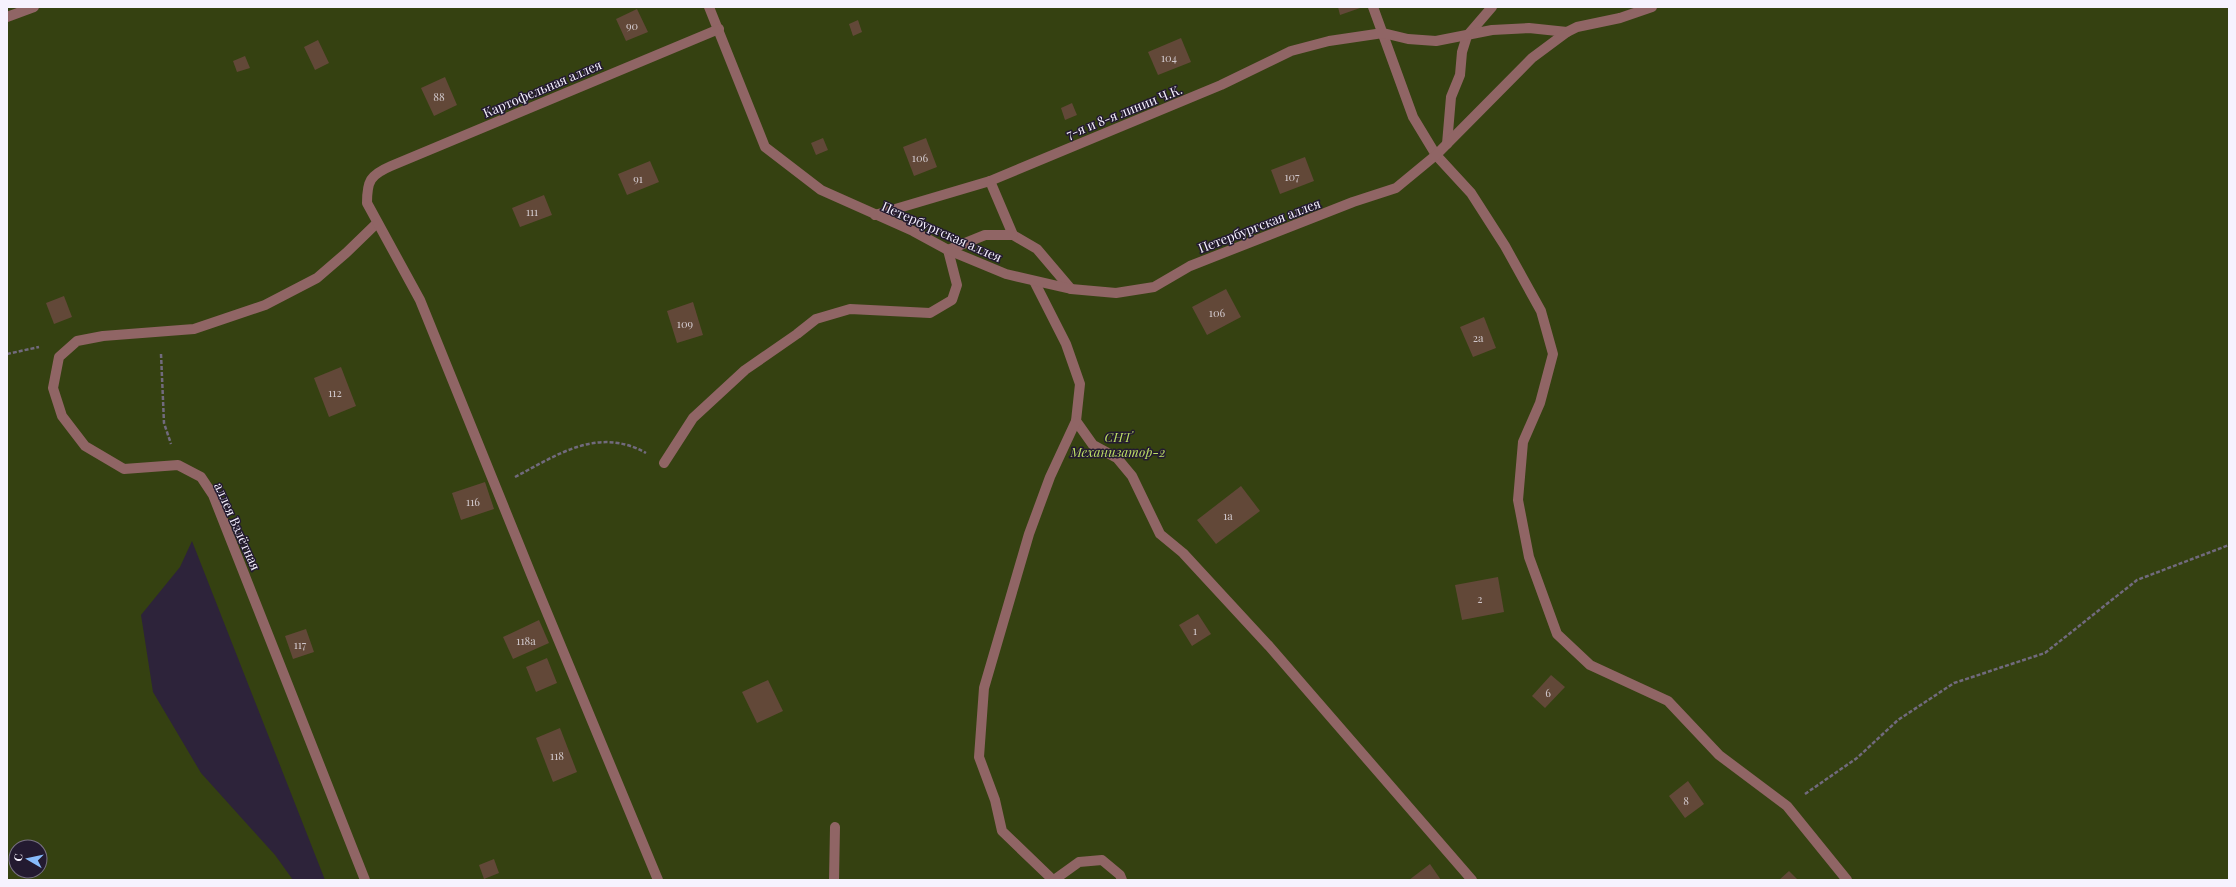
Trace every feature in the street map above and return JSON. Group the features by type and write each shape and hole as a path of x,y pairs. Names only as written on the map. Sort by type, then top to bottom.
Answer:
{"street":[{"path":"7,17 34,7"},
{"name":"Петербургская аллея","path":"709,7 719,29 764,147 821,190 913,231 948,250 1006,274 1071,289 1116,293 1154,287 1190,266 1353,202 1396,188 1436,155 1532,58 1567,32"},
{"path":"1373,7 1413,117 1436,155 1471,193 1505,246 1541,311 1553,354 1540,403 1523,442 1518,500 1529,557 1557,634 1590,665 1668,701 1719,755 1787,806 1847,880"},
{"path":"1447,144 1451,97 1460,75 1462,52 1467,36 1492,7"},
{"path":"1383,33 1408,39 1436,41 1492,30 1529,28 1567,32 1577,27 1620,18 1652,7"},
{"name":"Картофельная аллея","path":"377,223 367,203 367,189 375,173 719,29"},
{"name":"7-я и 8-я линии Ч.К.","path":"875,215 990,181 1221,85 1291,51 1329,42 1383,33"},
{"path":"990,181 1013,235"},
{"path":"178,465 124,469 85,446 62,416 53,388 60,357 77,341 103,336 194,329 265,305 316,278 346,253 377,223 420,300 658,880"},
{"path":"664,463 693,418 745,370 816,319 850,309 930,313 952,300 957,285 948,250 984,235 1013,235 1037,248 1071,289"},
{"path":"1034,281 1063,338 1080,384 1076,421 1050,477 1029,534 986,681 979,757 995,800 1002,831 1053,880 1079,862 1102,860 1120,875 1122,880"},
{"path":"1076,421 1094,445 1117,458 1132,476 1160,534 1183,553 1269,646 1472,880"},
{"name":"аллея Взлётная","path":"178,465 201,477 213,495 365,880"},
{"path":"834,880 835,827"}],"path":[{"path":"168,332 161,355 164,423 178,465"},
{"path":"496,486 559,454 588,442 613,441 636,447 664,463"},
{"path":"1787,806 1857,758 1898,720 1954,683 2045,653 2137,580 2229,544"}],"green space":[{"name":"СНТ Механизатор-2","path":"7,7 2229,7 2229,880 325,880 192,541 180,567 141,615 153,692 201,773 275,855 293,880 7,880"}],"building":[{"path":"1338,7 1363,7 1340,15"},
{"path":"637,9 648,32 626,41 616,19"},
{"path":"858,20 862,32 853,36 849,24"},
{"path":"1181,38 1191,62 1158,75 1148,52"},
{"path":"318,40 329,63 315,70 304,47"},
{"path":"245,56 250,68 237,72 233,61"},
{"path":"445,77 457,105 434,116 421,88"},
{"path":"1072,103 1077,115 1065,120 1061,108"},
{"path":"823,138 828,150 816,155 811,143"},
{"path":"926,138 937,167 914,176 903,147"},
{"path":"1305,157 1314,181 1280,194 1271,170"},
{"path":"650,161 659,182 627,195 618,174"},
{"path":"544,195 552,215 520,227 512,208"},
{"path":"1226,289 1241,317 1207,335 1192,307"},
{"path":"64,296 72,317 54,324 46,303"},
{"path":"693,302 703,335 677,343 667,311"},
{"path":"1484,317 1496,348 1473,357 1460,327"},
{"path":"341,367 356,406 329,417 314,378"},
{"path":"485,482 494,509 461,520 452,493"},
{"path":"1241,486 1260,511 1216,544 1197,520"},
{"path":"1498,577 1504,612 1462,620 1455,585"},
{"path":"1198,614 1211,634 1192,646 1179,625"},
{"path":"539,620 549,643 513,659 503,637"},
{"path":"306,629 314,652 293,659 285,636"},
{"path":"547,658 557,683 536,692 526,667"},
{"path":"1551,675 1565,687 1545,708 1532,696"},
{"path":"768,680 783,711 757,723 742,692"},
{"path":"560,728 577,772 553,782 536,738"},
{"path":"1688,781 1704,804 1685,818 1669,796"},
{"path":"494,859 499,873 484,879 479,865"},
{"path":"1430,864 1441,880 1409,880"},
{"path":"1789,871 1798,880 1779,880"}]}
